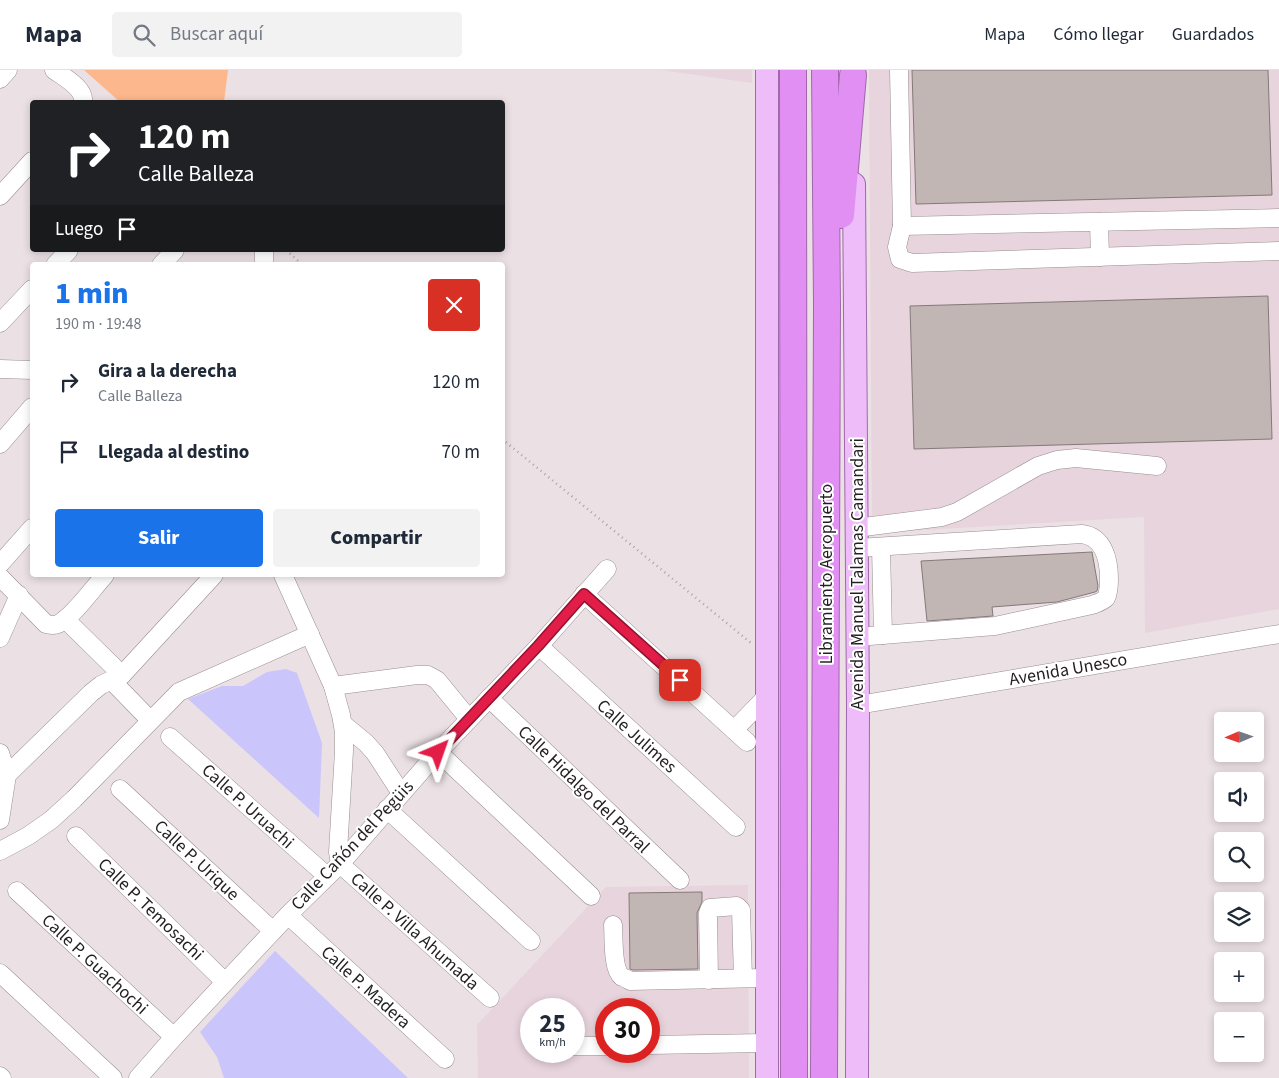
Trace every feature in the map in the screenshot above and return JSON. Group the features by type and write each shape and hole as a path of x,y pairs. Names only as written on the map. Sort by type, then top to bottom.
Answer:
{"highway":[{"path":"779,70 793,203"},
{"name":"Libramiento Aeropuerto","path":"793,70 793,1070"},
{"name":"Libramiento Aeropuerto","path":"824,1078 827,305 825,70"},
{"path":"827,305 840,229 853,72"}],"main road":[{"path":"767,70 767,1078"},
{"name":"Avenida Manuel Talamas Camandari","path":"853,72 858,705 858,1078"}],"street":[{"path":"0,79 8,70"},
{"path":"54,70 80,90 83,100"},
{"path":"900,70 902,226 897,247 900,259 912,263 1279,251"},
{"path":"0,196 30,163"},
{"path":"902,226 1279,218"},
{"path":"1099,222 1100,257"},
{"path":"58,262 67,252"},
{"path":"164,262 173,252"},
{"path":"0,323 30,291"},
{"path":"0,369 30,370"},
{"path":"0,444 30,409"},
{"path":"857,538 957,512 1038,466 1057,460 1076,458 1157,466"},
{"path":"0,564 30,530"},
{"path":"857,538 881,547 1082,534 1097,540 1106,553 1109,568 1109,590 1106,597 1102,602 1092,605 995,626 857,637"},
{"path":"881,547 883,635"},
{"name":"Calle Cañón del Pegüis","path":"138,1078 288,915 340,864 401,793 538,646 607,568"},
{"path":"0,577 46,624 56,625 65,619 103,577"},
{"path":"7,775 91,693 101,685 117,678 212,577"},
{"path":"283,577 333,686 343,724 344,751 338,852 340,864"},
{"path":"584,594 747,742"},
{"path":"0,638 19,595"},
{"path":"65,619 117,678 150,720"},
{"path":"0,851 28,836 51,820 179,692 310,634"},
{"name":"Avenida Unesco","path":"858,705 1279,634"},
{"name":"Calle Julimes","path":"538,646 736,827"},
{"path":"333,686 428,675 436,680 468,719"},
{"path":"734,730 766,697"},
{"name":"Calle Hidalgo del Parral","path":"489,698 680,880"},
{"path":"343,724 375,753 401,793"},
{"name":"Calle P. Uruachi","path":"170,737 327,876"},
{"path":"438,752 591,896"},
{"path":"0,753 7,775 0,820"},
{"name":"Calle P. Urique","path":"120,789 274,930"},
{"path":"387,809 531,941"},
{"name":"Calle P. Temosachi","path":"76,836 225,982"},
{"name":"Calle P. Villa Ahumada","path":"340,864 490,998"},
{"name":"Calle P. Guachochi","path":"17,891 174,1037"},
{"path":"710,980 708,910 713,907 725,906 737,906 742,910 743,978"},
{"name":"Calle P. Madera","path":"288,915 445,1059"},
{"path":"613,925 615,962 618,972 622,977 636,981 766,978"},
{"path":"0,973 113,1078"},
{"path":"660,1045 767,1043"}],"path":[{"path":"288,252 300,262"},
{"path":"505,441 767,656"}],"shaded area":[{"path":"84,70 228,70 224,100 118,100"},
{"path":"661,70 752,70 752,83"},
{"path":"869,70 1279,70 1279,609 1145,633 1144,517 872,533"},
{"path":"286,669 297,673 322,743 319,818 188,699 222,686 243,686 267,672"},
{"path":"748,885 749,1078 478,1078 477,1025 606,887"},
{"path":"275,951 408,1078 224,1078 217,1057 200,1032"}],"building":[{"path":"912,70 1268,70 1272,195 916,204"},
{"path":"1268,296 1272,439 914,449 910,306"},
{"path":"1092,552 1098,586 1095,592 1057,602 992,607 993,616 927,621 921,561"},
{"path":"702,892 702,902 697,913 698,969 630,969 629,893"}],"route":[{"path":"438,752 538,646 584,594 680,680"}]}
